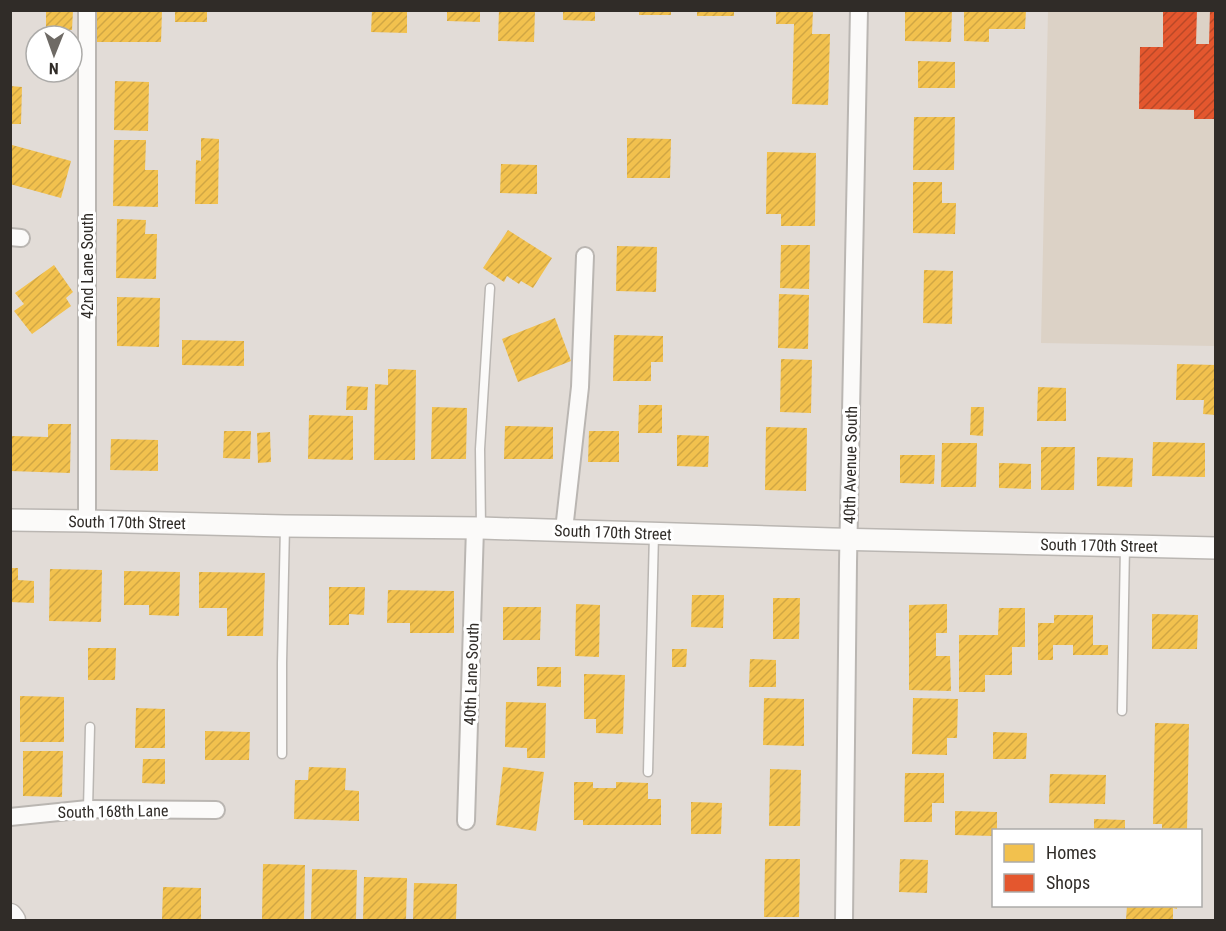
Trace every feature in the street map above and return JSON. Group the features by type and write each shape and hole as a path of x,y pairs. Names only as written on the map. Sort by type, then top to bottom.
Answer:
{"main road":[{"path":"10,916 13,921"}],"street":[{"name":"42nd Lane South","path":"87,10 87,521"},
{"name":"40th Avenue South","path":"844,921 859,10"},
{"path":"564,530 580,387 585,256"},
{"name":"South 170th Street","path":"10,520 478,528 849,540 1215,548"},
{"name":"40th Lane South","path":"466,821 478,528"},
{"name":"South 168th Lane","path":"10,817 88,809 216,810"}],"lane":[{"path":"478,528 480,449 490,288"},
{"path":"282,754 285,526"},
{"path":"648,772 654,533"},
{"path":"1122,711 1125,546"},
{"path":"88,809 90,727"}],"shaded area":[{"path":"1048,11 1215,11 1215,346 1041,343"}],"building: Homes":[{"path":"46,10 73,10 72,24 46,24"},
{"path":"95,10 162,10 161,42 94,42"},
{"path":"175,10 207,10 207,22 175,22"},
{"path":"372,10 407,10 407,33 371,32"},
{"path":"447,10 480,10 480,22 447,21"},
{"path":"499,10 535,10 534,42 498,41"},
{"path":"563,10 595,10 595,21 563,20"},
{"path":"639,10 671,10 671,15 639,15"},
{"path":"697,10 734,10 734,16 697,16"},
{"path":"776,10 813,10 812,34 830,34 828,105 792,104 794,24 776,24"},
{"path":"905,10 952,10 951,42 905,41"},
{"path":"964,10 1026,10 1025,29 989,29 989,42 964,41"},
{"path":"918,61 955,62 955,88 918,88"},
{"path":"115,81 149,82 148,131 114,130"},
{"path":"10,86 22,87 21,124 10,124"},
{"path":"914,117 955,117 954,170 913,170"},
{"path":"201,138 219,139 218,204 195,204 196,160 201,161"},
{"path":"627,138 671,139 670,178 627,178"},
{"path":"114,140 146,140 145,170 158,170 158,207 113,206"},
{"path":"12,145 71,161 61,198 10,184"},
{"path":"767,152 816,153 815,226 781,226 781,214 766,214"},
{"path":"501,164 537,165 537,194 500,193"},
{"path":"913,182 942,182 942,203 956,203 955,234 913,233"},
{"path":"117,219 146,220 145,234 157,234 156,279 116,278"},
{"path":"508,230 552,258 533,288 521,281 519,284 507,276 504,282 483,268"},
{"path":"781,245 810,245 809,289 780,288"},
{"path":"617,246 657,247 656,292 616,291"},
{"path":"54,265 73,292 66,298 71,306 32,334 14,311 24,304 15,293"},
{"path":"924,270 953,271 952,324 923,323"},
{"path":"779,294 809,295 808,349 778,348"},
{"path":"117,297 160,298 159,347 117,346"},
{"path":"555,318 571,361 518,382 502,339"},
{"path":"614,335 663,336 663,362 651,362 651,381 613,381"},
{"path":"182,340 244,341 244,366 182,365"},
{"path":"781,359 812,360 811,413 780,412"},
{"path":"1177,364 1216,365 1216,415 1203,414 1204,400 1176,400"},
{"path":"388,369 416,370 415,460 374,460 375,384 388,385"},
{"path":"347,386 368,387 367,410 346,410"},
{"path":"1038,387 1066,388 1066,421 1037,421"},
{"path":"639,405 662,405 662,433 638,433"},
{"path":"432,407 467,408 466,459 431,459"},
{"path":"971,407 984,407 983,436 970,435"},
{"path":"309,415 353,416 353,460 308,459"},
{"path":"48,424 71,424 70,473 10,471 10,436 48,437"},
{"path":"505,426 553,427 553,459 504,459"},
{"path":"766,427 807,428 806,491 765,490"},
{"path":"224,431 251,431 250,459 223,458"},
{"path":"589,431 619,431 619,462 588,462"},
{"path":"270,432 271,462 258,463 257,433"},
{"path":"677,435 709,436 708,467 677,466"},
{"path":"111,439 158,440 158,471 110,470"},
{"path":"1153,442 1205,443 1205,477 1152,476"},
{"path":"942,443 977,443 976,487 941,487"},
{"path":"1041,447 1075,447 1074,490 1041,490"},
{"path":"900,455 935,455 934,484 900,483"},
{"path":"1097,457 1133,458 1132,487 1097,486"},
{"path":"999,463 1031,464 1031,489 999,488"},
{"path":"10,568 18,568 18,580 34,581 34,603 10,602"},
{"path":"50,569 102,570 101,622 49,621"},
{"path":"124,571 180,572 179,616 149,615 149,605 124,605"},
{"path":"199,572 265,573 263,636 227,636 227,608 199,608"},
{"path":"329,587 365,587 364,615 349,614 349,625 329,625"},
{"path":"388,590 454,591 454,633 410,633 410,623 387,623"},
{"path":"692,595 724,595 723,628 691,627"},
{"path":"773,598 800,598 799,639 773,639"},
{"path":"576,604 600,605 599,657 575,656"},
{"path":"947,604 947,633 936,633 936,656 950,656 951,691 909,690 909,605"},
{"path":"503,607 541,607 540,640 503,640"},
{"path":"999,608 1025,608 1025,647 1012,647 1012,675 985,675 985,692 959,692 959,635 998,635"},
{"path":"1152,614 1198,615 1197,649 1152,649"},
{"path":"1054,615 1093,615 1093,645 1108,645 1108,655 1073,655 1073,645 1053,645 1053,660 1038,660 1038,623 1054,623"},
{"path":"88,648 116,648 115,680 88,680"},
{"path":"672,649 687,649 686,667 672,667"},
{"path":"750,659 776,660 776,687 749,687"},
{"path":"537,667 561,667 561,687 537,686"},
{"path":"584,674 625,675 623,734 596,733 596,719 584,719"},
{"path":"20,696 64,697 64,742 20,742"},
{"path":"764,698 804,699 804,746 763,745"},
{"path":"913,698 958,699 957,738 947,738 947,755 912,754"},
{"path":"506,702 546,703 545,758 527,758 527,748 505,747"},
{"path":"136,708 165,709 165,748 135,748"},
{"path":"1155,723 1189,724 1187,829 1162,829 1162,824 1153,824"},
{"path":"205,731 250,732 249,760 205,760"},
{"path":"993,732 1027,733 1026,759 993,759"},
{"path":"23,751 63,751 62,797 23,796"},
{"path":"143,759 165,759 165,784 142,783"},
{"path":"309,767 346,768 345,790 359,791 359,821 294,819 295,780 308,780"},
{"path":"503,767 544,772 536,831 496,825"},
{"path":"770,769 801,770 800,826 769,826"},
{"path":"905,773 944,773 944,803 932,803 932,822 904,822"},
{"path":"1050,774 1106,775 1105,804 1049,803"},
{"path":"574,782 593,782 593,788 616,788 616,782 648,783 648,799 661,799 661,825 583,825 583,820 574,820"},
{"path":"691,802 722,803 721,834 691,834"},
{"path":"955,811 997,812 997,829 992,829 992,836 955,835"},
{"path":"1094,819 1125,820 1125,829 1094,829"},
{"path":"765,859 800,859 799,917 764,917"},
{"path":"900,859 928,860 927,893 899,892"},
{"path":"263,864 305,865 304,920 262,919"},
{"path":"312,869 357,870 356,920 311,919"},
{"path":"364,877 407,878 406,920 363,920"},
{"path":"414,883 457,884 456,920 413,920"},
{"path":"163,887 201,888 201,920 162,920"},
{"path":"1127,907 1177,907 1177,909 1173,908 1173,920 1126,919"}],"building: Shops":[{"path":"1163,10 1197,10 1196,44 1209,44 1210,10 1216,10 1216,119 1194,119 1194,110 1139,109 1140,47 1163,47"}]}
